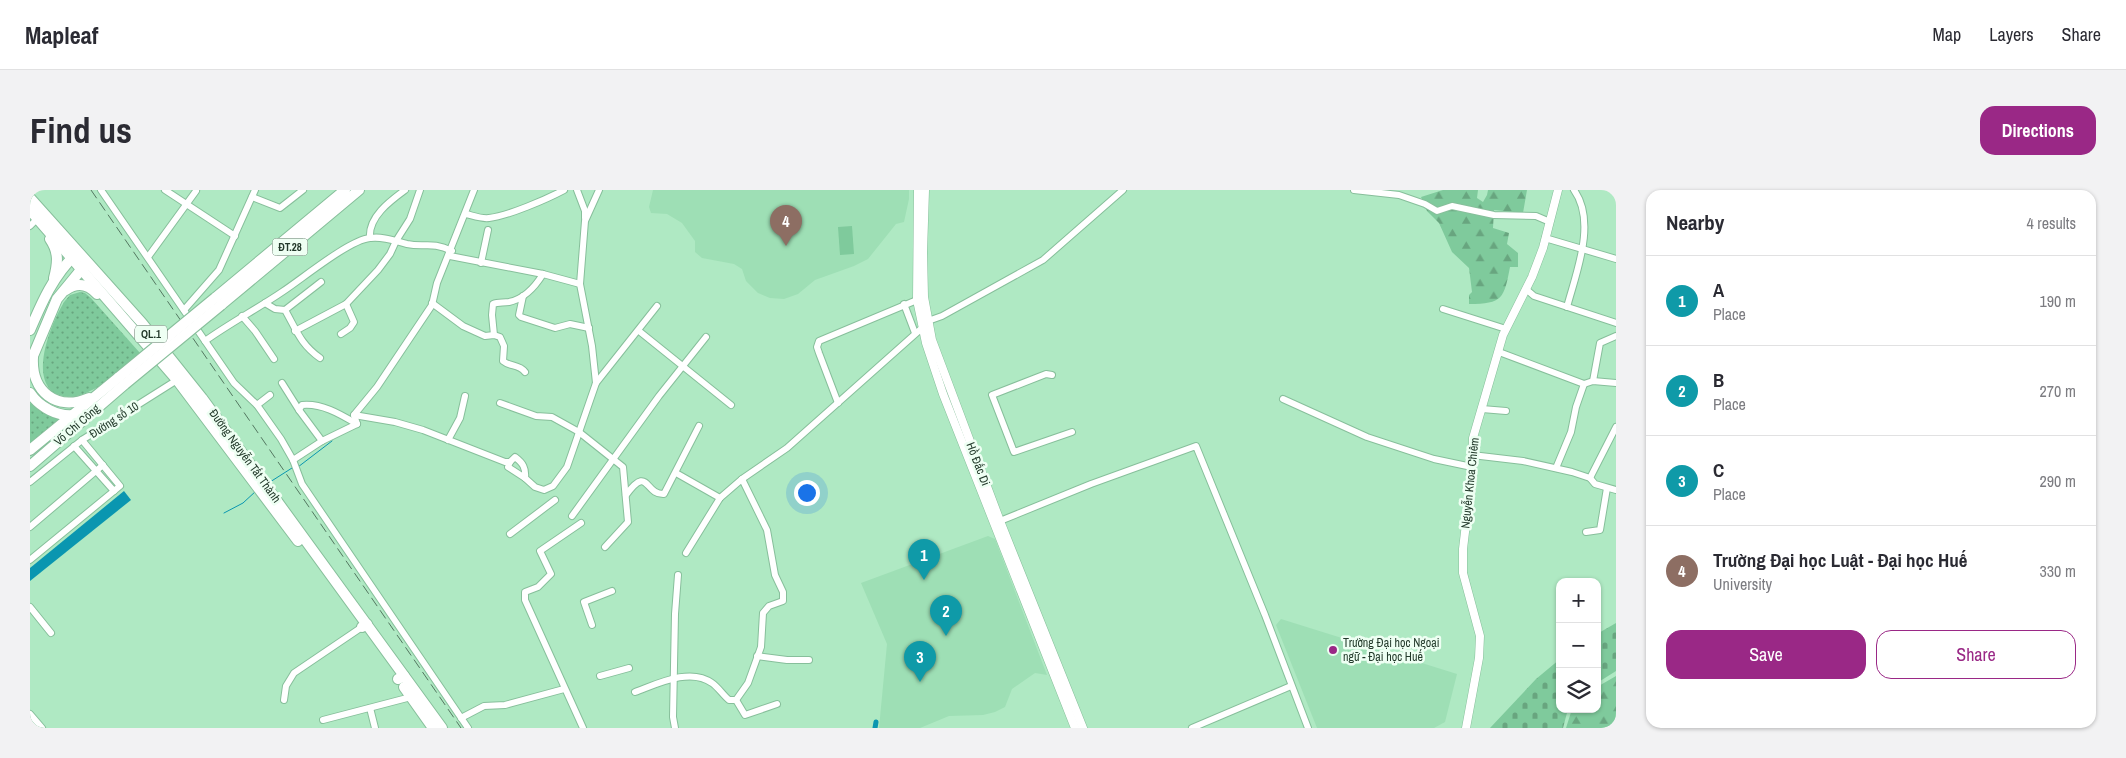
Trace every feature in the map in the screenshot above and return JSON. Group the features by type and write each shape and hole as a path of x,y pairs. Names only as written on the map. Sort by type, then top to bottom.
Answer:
{"main road":[{"name":"ĐT.28","path":"218,301 345,190"},
{"name":"ĐT.28","path":"218,301 360,190"},
{"name":"Đường Nguyễn Tất Thành","path":"30,198 75,255 166,353 202,398 258,481 401,677 442,728"},
{"name":"Đường Nguyễn Tất Thành","path":"32,217 75,255"},
{"path":"32,217 54,246 57,253 58,260 54,281"},
{"path":"30,330 44,296 75,255"},
{"name":"Đường Nguyễn Tất Thành","path":"85,266 134,330 258,481"},
{"path":"85,266 59,295 32,358 32,369 35,381 47,395 55,400 81,402 106,394"},
{"path":"59,295 71,286 85,285 92,289 134,330"},
{"name":"Võ Chí Công","path":"30,466 106,394 218,301"},
{"path":"30,393 45,408 70,416"},
{"name":"Võ Chí Công","path":"30,450 70,416 106,394"},
{"name":"Đường Nguyễn Tất Thành","path":"401,677 411,697 433,728"}],"street":[{"path":"100,190 234,383 257,405 281,439 293,461 297,475 468,728"},
{"path":"184,310 219,270 252,193 280,208 303,190"},
{"path":"370,238 369,229 373,220 405,190"},
{"path":"295,332 346,304 383,263 413,213 420,190"},
{"path":"354,416 377,387 432,303 474,190"},
{"path":"466,214 478,218 491,218 550,197 564,190"},
{"path":"577,190 584,211 585,221 580,284 589,328 596,383"},
{"path":"585,221 599,190"},
{"name":"Hồ Đắc Di","path":"918,190 916,300 918,330 1053,662 1083,728"},
{"name":"Hồ Đắc Di","path":"925,190 922,252 924,297 932,340 1053,662 1075,728"},
{"path":"928,321 942,316 1043,260 1123,190"},
{"path":"1354,190 1399,195 1425,204 1437,211 1452,206 1494,215 1536,216 1550,222"},
{"name":"Nguyễn Khoa Chiêm","path":"1466,728 1479,658 1480,636 1463,573 1463,549 1472,467 1473,438 1506,329 1527,290 1546,238 1558,190"},
{"path":"1567,307 1582,250 1585,224 1574,190"},
{"path":"168,191 186,205 235,236"},
{"path":"148,257 196,191"},
{"path":"481,263 488,230"},
{"path":"205,341 329,259 370,238 396,240 410,244 433,244 451,253 481,263 543,274 580,284"},
{"path":"1546,238 1616,259"},
{"path":"494,335 493,304 514,301 523,296 536,286 543,274"},
{"path":"265,303 275,310 285,310 321,282"},
{"path":"1527,290 1534,296 1616,323"},
{"path":"523,296 519,315 521,317 555,328 570,324 589,328"},
{"path":"838,403 817,347 819,341 916,300"},
{"path":"432,303 463,326 485,336 494,335 503,339 504,362 520,366 525,372"},
{"path":"341,334 350,328 354,322 346,304"},
{"path":"686,553 720,498 742,479 787,448 918,330 904,304"},
{"path":"525,478 526,471 523,463 515,456 508,467 535,487 544,490 553,486 567,467 596,383 657,306"},
{"path":"1442,309 1506,329"},
{"path":"285,310 295,332 308,349 320,358"},
{"path":"242,316 274,359"},
{"path":"639,331 731,405"},
{"path":"1592,381 1600,343 1603,340 1612,339 1616,336"},
{"path":"572,516 682,366 706,337"},
{"path":"1499,352 1584,384 1592,381 1616,383"},
{"path":"1052,376 1046,374 992,395 1014,452 1072,432"},
{"name":"Đường số 10","path":"30,482 82,440 177,380"},
{"path":"282,384 322,441"},
{"path":"1556,468 1571,432 1576,407 1584,384"},
{"path":"257,405 270,395"},
{"path":"448,440 460,418 465,396"},
{"path":"1283,400 1367,437 1434,459 1472,467"},
{"path":"500,403 536,416 552,416 579,432 623,467 628,522 605,547"},
{"path":"299,410 305,405 326,408 357,424"},
{"path":"1482,409 1506,411"},
{"path":"354,416 357,424"},
{"path":"354,416 395,422 496,459 510,462"},
{"path":"293,461 322,441 357,424"},
{"path":"626,495 635,482 638,481 644,482 657,493 664,494 699,426"},
{"path":"1590,478 1616,427"},
{"path":"82,440 103,465 117,488"},
{"path":"74,446 96,471 117,488"},
{"path":"1000,521 1091,484 1196,446 1265,615 1308,728"},
{"path":"1472,455 1523,461 1556,468 1590,478 1595,484 1616,490"},
{"path":"30,526 103,465"},
{"path":"676,473 720,498"},
{"path":"736,700 748,682 761,647 763,613 769,606 783,601 783,592 775,575 767,530 742,479"},
{"path":"30,560 117,488"},
{"path":"1586,532 1600,530 1607,488"},
{"path":"510,534 555,500"},
{"path":"581,523 540,551 552,574 538,586 525,592 524,596 583,728"},
{"path":"675,728 673,717 675,614 678,575"},
{"path":"592,625 584,602 612,591"},
{"path":"30,607 51,633"},
{"path":"284,700 286,686 294,673 364,625"},
{"path":"758,656 782,660 810,660"},
{"path":"600,676 629,668"},
{"path":"635,692 674,677 706,680 712,683 728,700 736,700"},
{"path":"1192,728 1291,686"},
{"path":"461,718 484,706 505,705 564,688"},
{"path":"323,720 411,697"},
{"path":"736,700 745,715 777,704"},
{"path":"370,708 375,728"},
{"path":"30,714 42,728"}],"shaded area":[{"path":"653,190 909,190 909,199 904,222 896,224 868,259 815,280 798,294 784,299 770,298 758,293 746,281 742,269 734,264 702,258 695,252 695,241 682,223 667,214 651,213 649,207"},
{"path":"988,536 995,539 1047,675 1035,673 1012,689 1005,707 995,712 983,715 949,716 920,728 879,728 887,644 861,583"},
{"name":"Trường Đại học Ngoại ngữ - Đại học Huế","path":"1281,619 1457,674 1445,722 1434,728 1317,728 1276,625"}],"green space":[{"path":"1443,190 1478,190 1477,198 1483,202 1488,190 1527,190 1523,213 1494,210 1493,228 1509,233 1507,244 1518,253 1518,267 1510,267 1503,292 1500,297 1489,303 1469,304 1469,295 1472,292 1469,268 1452,252 1439,223 1427,211 1421,197"},
{"path":"852,226 854,254 840,255 838,227"},
{"path":"80,292 85,293 91,298 140,353 96,388 70,397 54,393 47,385 43,362 49,336 59,311 70,295"},
{"path":"30,403 60,419 30,444"},
{"path":"1616,623 1616,671 1601,680 1601,668 1601,632"},
{"path":"1556,662 1556,713 1567,713 1563,728 1490,728 1536,679"},
{"path":"1616,676 1616,728 1566,728 1571,713 1601,713 1601,685"}],"water":[{"path":"124,491 131,500 30,581 30,568"}],"waterway":[{"path":"298,467 332,441"},
{"path":"270,482 292,468"},
{"path":"224,513 243,503 256,491"},
{"path":"875,728 876,722"}],"railway":[{"path":"91,190 461,728"}],"place":[{"name":"Trường Đại học Luật - Đại học Huế","path":"786,246"},
{"name":"A","path":"924,580"},
{"name":"B","path":"946,636"},
{"name":"Trường Đại học Ngoại ngữ - Đại học Huế","path":"1333,650"},
{"name":"C","path":"920,682"}]}
